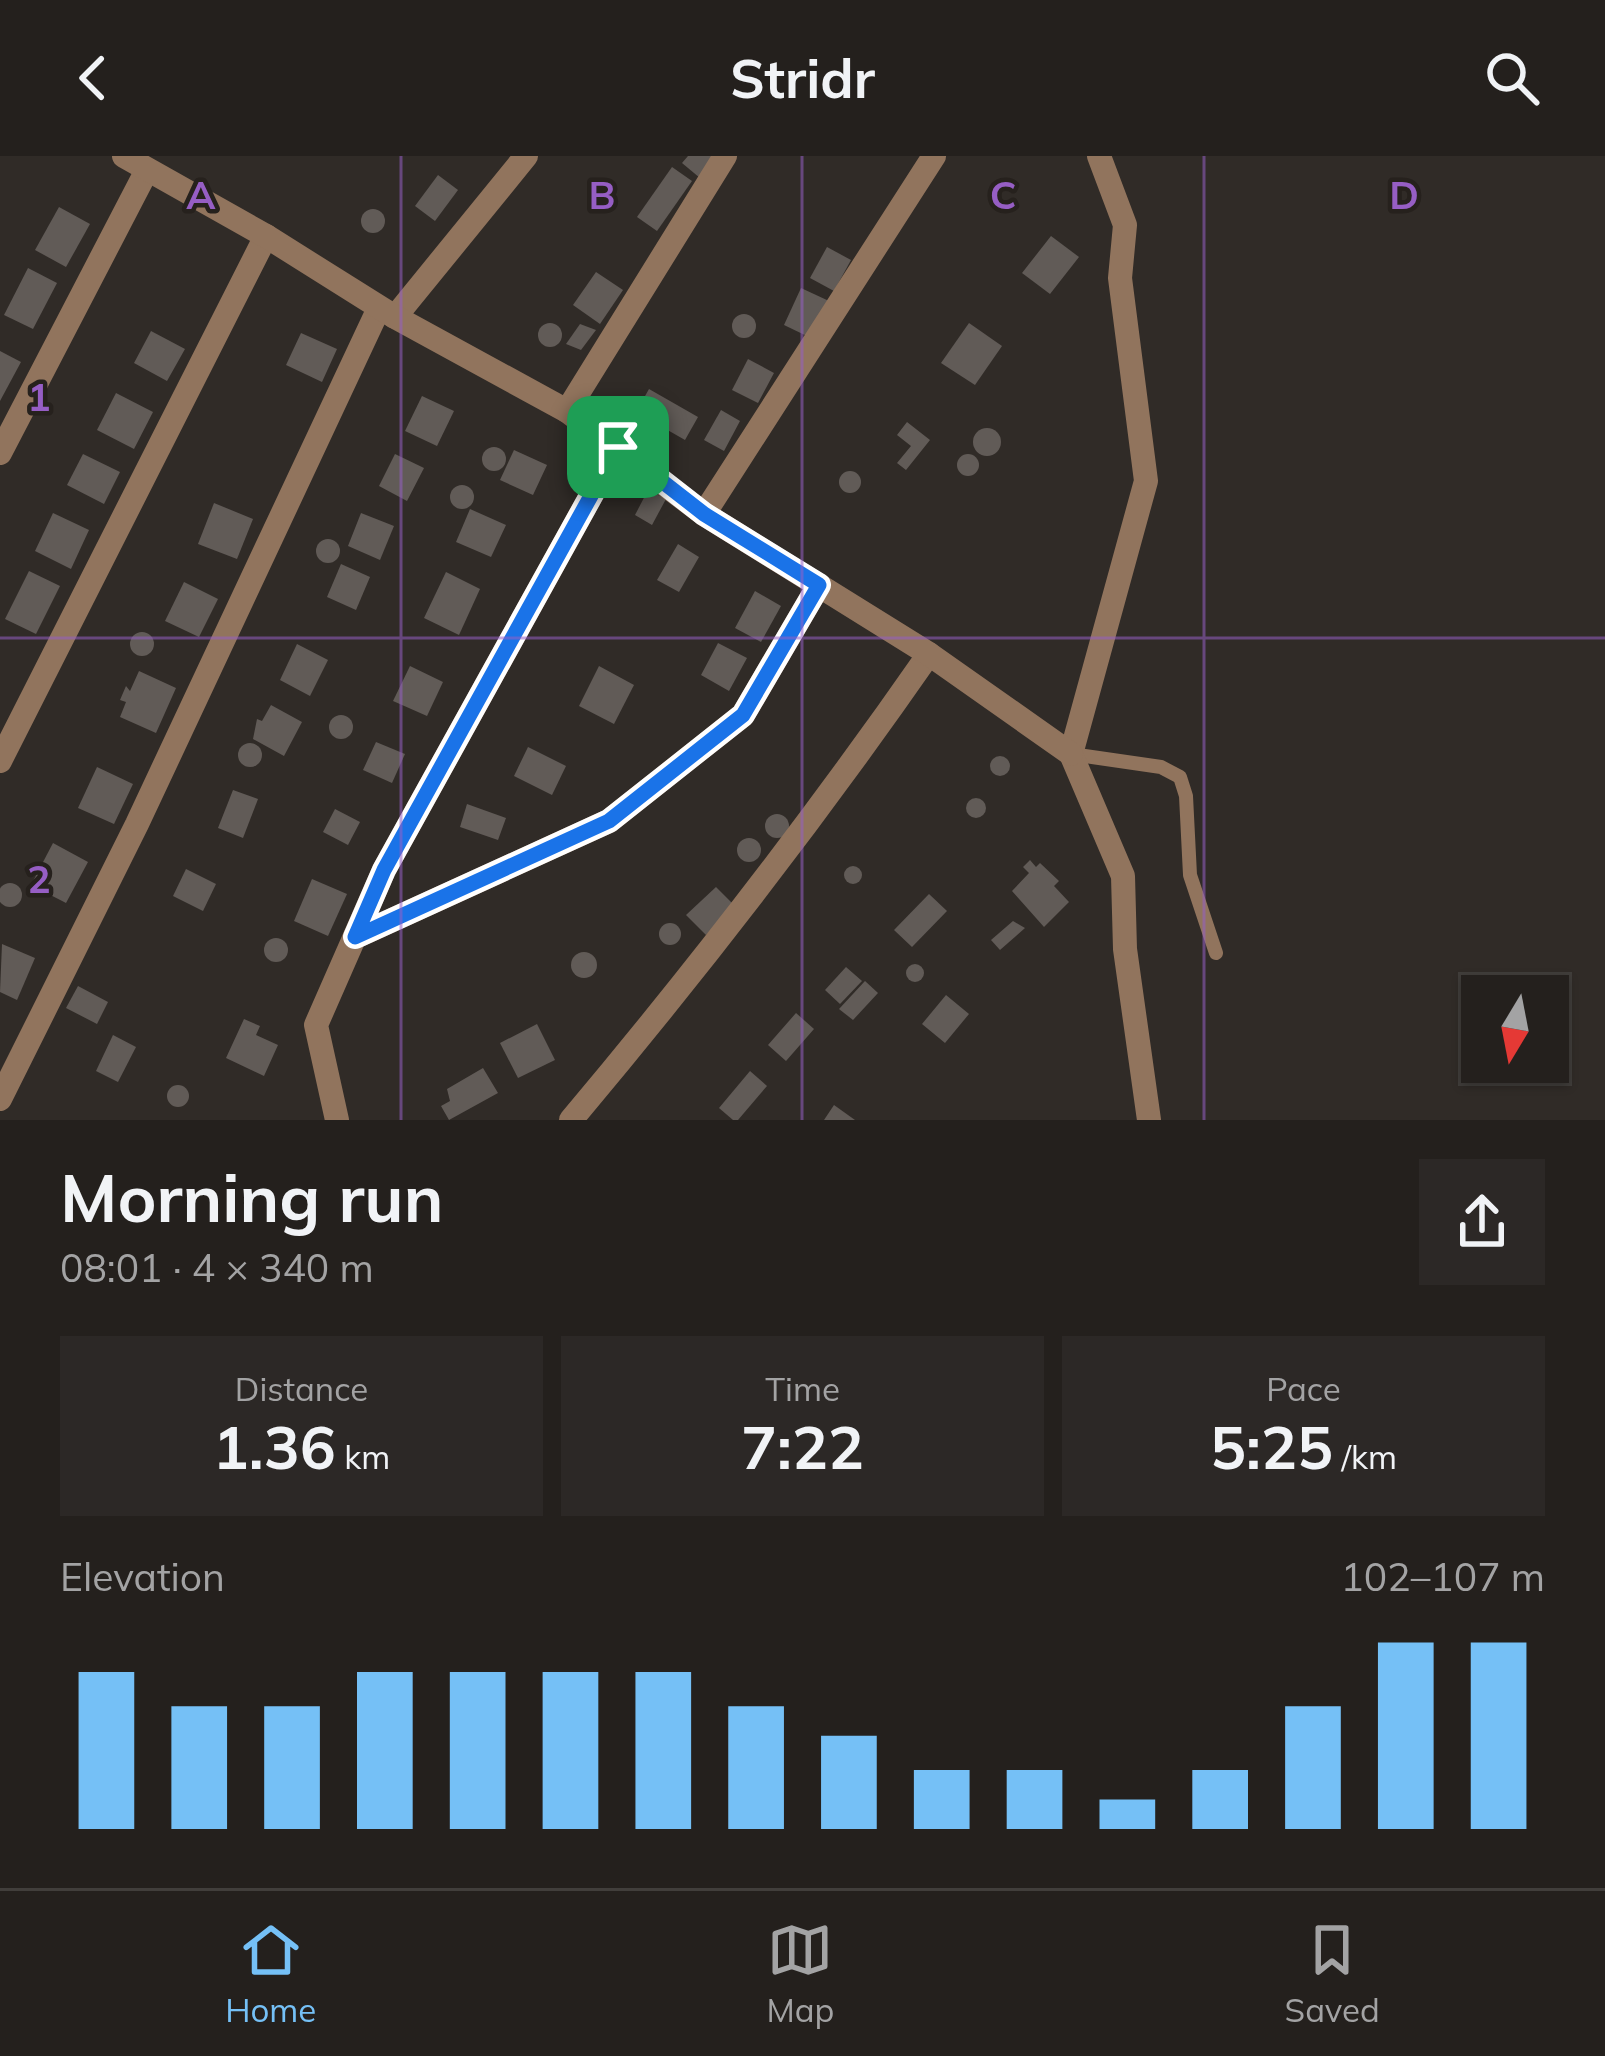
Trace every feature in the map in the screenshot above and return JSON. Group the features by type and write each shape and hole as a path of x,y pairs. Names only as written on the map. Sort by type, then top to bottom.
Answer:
{"street":[{"path":"124,156 266,236 387,312 567,411 704,514 929,654 1070,754 1123,876 1125,949 1149,1120"},
{"path":"0,1099 387,312 526,156"},
{"path":"567,411 725,156"},
{"path":"704,514 934,156"},
{"path":"1070,754 1146,481 1120,278 1126,225 1100,156"},
{"path":"0,453 147,170"},
{"path":"0,761 266,236"},
{"path":"338,1120 316,1025 384,870 618,447"},
{"path":"355,937 609,821 743,715 819,585"},
{"path":"571,1120 700,967 929,654"}],"lane":[{"path":"1070,754 1161,767 1180,777 1186,796 1190,875 1216,953"}],"building":[{"path":"688,156 718,156 700,178 682,163"},
{"path":"672,167 692,181 657,231 637,217"},
{"path":"438,175 458,190 435,221 415,206"},
{"path":"59,207 90,224 66,267 35,250"},
{"path":"373,209 382,212 382,230 373,233 364,230 361,221 364,212"},
{"path":"1051,236 1079,257 1050,294 1022,273"},
{"path":"827,247 851,260 834,291 810,278"},
{"path":"28,268 57,283 33,329 4,315"},
{"path":"596,272 623,290 600,324 573,305"},
{"path":"801,288 829,301 811,338 784,325"},
{"path":"744,314 753,317 753,335 744,338 735,335 732,326 735,317"},
{"path":"550,323 559,326 559,344 550,347 541,344 538,335 541,326"},
{"path":"969,323 1002,346 975,385 941,363"},
{"path":"580,324 596,330 581,350 566,344"},
{"path":"151,331 185,349 167,381 134,363"},
{"path":"301,333 337,349 322,382 286,365"},
{"path":"0,351 21,362 0,401"},
{"path":"748,359 774,373 758,403 732,390"},
{"path":"649,389 698,417 685,440 636,412"},
{"path":"116,393 153,412 134,449 97,430"},
{"path":"422,396 454,411 437,446 405,431"},
{"path":"721,410 740,421 724,451 704,440"},
{"path":"907,422 930,440 906,470 897,463 911,446 897,435"},
{"path":"987,428 997,432 1001,442 997,452 987,456 977,452 973,442 977,432"},
{"path":"494,447 503,450 503,468 494,471 485,468 482,459 485,450"},
{"path":"514,450 547,465 533,495 500,480"},
{"path":"83,454 120,472 104,504 67,485"},
{"path":"395,454 424,468 407,501 379,486"},
{"path":"968,454 979,465 968,476 957,465"},
{"path":"850,471 861,482 850,493 839,482"},
{"path":"462,485 471,488 471,506 462,509 453,506 450,497 453,488"},
{"path":"648,490 666,499 652,525 635,515"},
{"path":"214,503 253,519 237,559 198,544"},
{"path":"470,509 506,525 491,557 456,542"},
{"path":"53,513 89,530 71,569 35,551"},
{"path":"361,513 394,526 380,560 348,546"},
{"path":"328,539 337,542 337,560 328,563 319,560 316,551 319,542"},
{"path":"678,544 699,557 679,592 657,580"},
{"path":"341,564 370,577 356,610 327,597"},
{"path":"29,571 60,586 36,634 5,619"},
{"path":"446,572 480,589 459,635 424,618"},
{"path":"184,582 218,599 199,637 165,621"},
{"path":"755,591 781,606 761,642 735,628"},
{"path":"142,632 151,635 151,653 142,656 133,653 130,644 133,635"},
{"path":"718,643 747,658 729,691 701,675"},
{"path":"297,644 328,660 310,696 280,680"},
{"path":"410,666 443,682 427,716 393,701"},
{"path":"599,666 634,685 614,724 579,706"},
{"path":"139,671 176,688 156,733 120,717 126,702 120,700"},
{"path":"271,705 302,722 284,756 253,739 257,719 262,721"},
{"path":"341,715 350,718 350,736 341,739 332,736 329,727 332,718"},
{"path":"376,742 405,754 392,783 363,770"},
{"path":"250,743 259,746 259,764 250,767 241,764 238,755 241,746"},
{"path":"528,747 566,766 552,795 514,776"},
{"path":"1000,756 1010,766 1000,776 990,766"},
{"path":"97,767 133,784 114,824 78,808"},
{"path":"233,790 258,799 243,838 218,828"},
{"path":"976,798 986,808 976,818 966,808"},
{"path":"467,804 506,818 498,840 460,827"},
{"path":"335,809 360,822 348,845 323,832"},
{"path":"777,814 789,826 777,838 765,826"},
{"path":"749,838 761,850 749,862 737,850"},
{"path":"53,843 88,862 66,903 31,885"},
{"path":"1030,860 1059,881 1054,886 1069,902 1044,927 1012,891 1029,873 1023,867"},
{"path":"853,866 862,875 853,884 844,875"},
{"path":"186,869 216,884 203,911 173,896"},
{"path":"312,879 347,894 328,936 294,921"},
{"path":"10,883 22,895 18,903 10,907 2,903 2,887"},
{"path":"716,887 735,906 706,935 686,915"},
{"path":"929,894 947,911 912,947 894,930"},
{"path":"1013,921 1025,928 1000,950 991,940"},
{"path":"670,923 681,934 670,945 659,934"},
{"path":"276,938 288,950 276,962 264,950"},
{"path":"2,944 35,958 17,1000 0,992"},
{"path":"584,952 597,965 584,978 571,965"},
{"path":"915,964 924,973 915,982 906,973"},
{"path":"846,967 862,981 840,1004 825,990"},
{"path":"865,981 878,993 853,1020 839,1009"},
{"path":"78,986 108,1002 97,1024 66,1008"},
{"path":"946,995 969,1014 945,1043 922,1024"},
{"path":"796,1013 814,1029 786,1061 768,1045"},
{"path":"244,1019 260,1026 256,1035 278,1045 264,1076 226,1058"},
{"path":"537,1024 555,1060 518,1078 500,1043"},
{"path":"113,1035 136,1047 118,1082 96,1071"},
{"path":"483,1068 498,1093 449,1120 441,1106 450,1101 447,1089"},
{"path":"750,1071 767,1086 733,1120 719,1108"},
{"path":"178,1085 189,1096 178,1107 167,1096"},
{"path":"834,1105 855,1120 824,1120"}],"route":[{"path":"618,447 704,514 819,585 743,715 609,821 355,937 384,870 618,447"}]}
